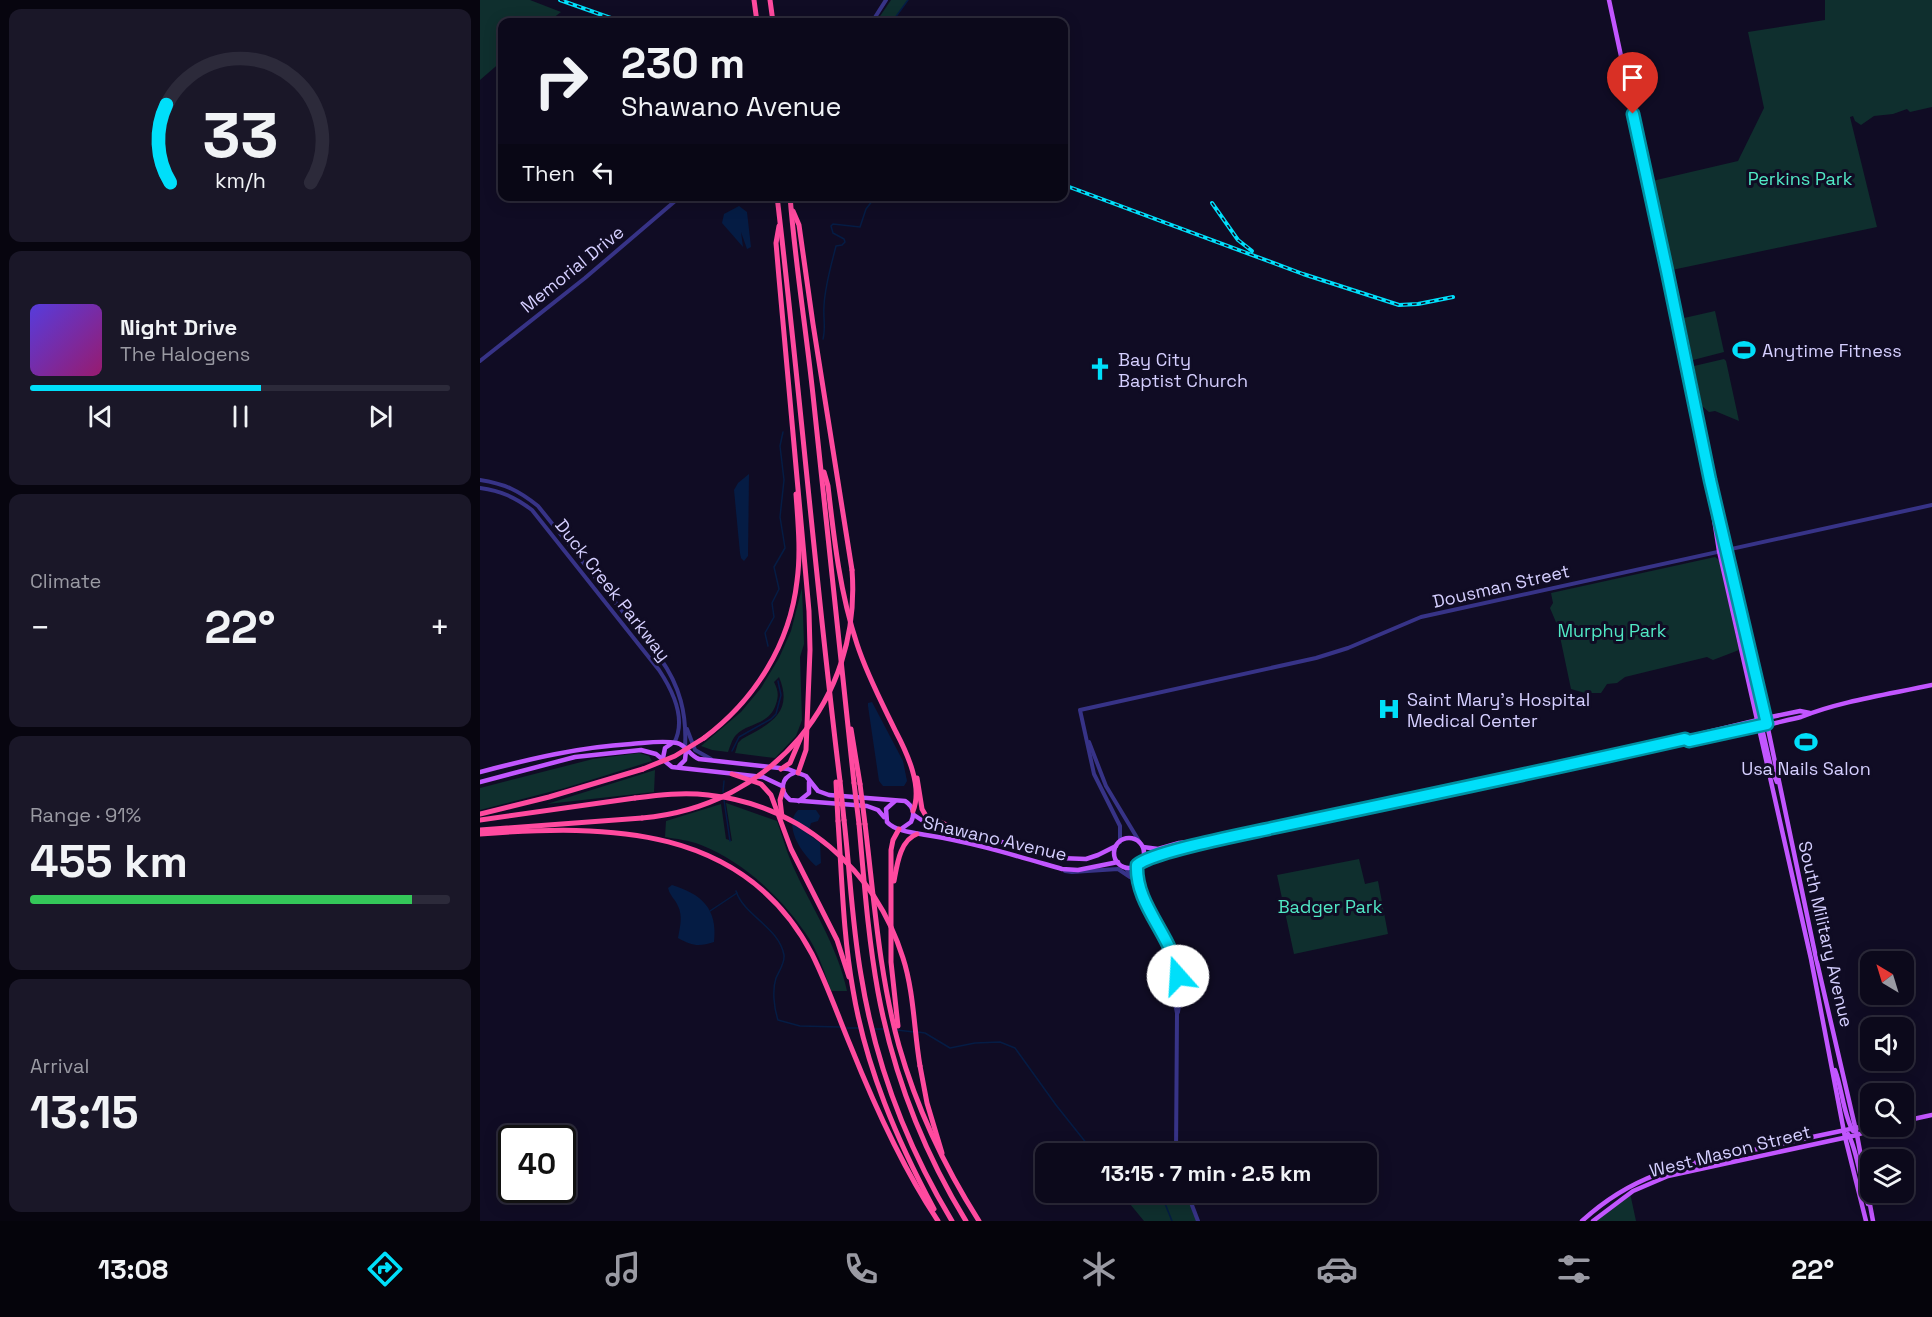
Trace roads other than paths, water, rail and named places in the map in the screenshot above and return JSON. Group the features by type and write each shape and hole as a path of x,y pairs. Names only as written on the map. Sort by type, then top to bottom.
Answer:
{"highway":[{"path":"754,0 756,18"},
{"path":"770,0 772,18"},
{"path":"778,201 838,782 844,924 853,990 863,1038 895,1131 939,1221"},
{"path":"790,201 846,709 857,784 866,824 890,989 906,1069 925,1120 943,1161 978,1221"},
{"path":"480,832 642,818 682,811 723,797 763,773 796,742 825,701 843,660 853,608 852,570 799,225 791,207"},
{"path":"780,219 776,243 798,474 810,650 805,756 796,773"},
{"path":"821,464 827,482 839,571 855,638 868,673 912,767 918,784 922,810 926,816 963,832"},
{"path":"480,814 643,769 675,756 704,738 730,717 757,686 776,654 794,604 798,569 795,485 798,474"},
{"path":"782,769 792,758 807,716"},
{"path":"912,767 915,795 913,813"},
{"path":"732,774 757,782 766,789 774,801 785,836 833,932 853,990"},
{"path":"857,784 858,824 871,947 888,1039 927,1149 966,1220"},
{"path":"783,788 780,804 785,836"},
{"path":"480,820 635,798 689,794 747,802 801,825 841,856 872,893 889,921 907,974 927,1103 943,1161"},
{"path":"841,821 856,939 874,1039 909,1138 952,1221"},
{"path":"890,989 892,844 900,829"},
{"path":"480,832 621,833 651,837 695,850 721,862 764,892 799,933 814,958 897,1149 919,1191 939,1221"},
{"path":"891,888 906,842 912,835 917,834"}],"main road":[{"path":"1609,0 1763,726"},
{"path":"1712,493 1719,551 1744,661 1763,726"},
{"path":"1685,739 1689,741 1763,726 1810,713 1932,686"},
{"path":"1139,864 1144,855 1139,841 1129,838 1118,844 1115,854 1118,862 1125,867 1139,864 1159,855 1232,837 1685,739 1688,736 1762,719 1800,711 1810,713"},
{"name":"South Military Avenue","path":"1763,726 1781,792 1853,1128 1857,1135 1873,1219"},
{"name":"South Military Avenue","path":"1763,726 1844,1130 1866,1221"},
{"path":"480,772 544,756 600,746 655,742 680,744 695,758 788,769 808,780 818,791 829,795 897,801 909,804 913,813 911,822 900,829 894,828 882,813 872,807 790,800 783,788 763,777 669,766 663,758 652,752 641,750 563,760 480,782"},
{"path":"663,758 665,748 672,744"},
{"path":"679,766 686,760 685,750"},
{"path":"783,788 786,778 796,773"},
{"path":"798,801 807,797 809,793 808,780"},
{"path":"887,822 886,809 897,801"},
{"name":"Shawano Avenue","path":"913,813 929,825 1073,860 1098,855 1118,844"},
{"name":"Shawano Avenue","path":"900,829 956,840 1062,869 1078,870 1118,862"},
{"path":"1143,847 1158,849 1179,843 1232,837"},
{"path":"1830,1057 1853,1128"},
{"path":"1914,1119 1932,1115"},
{"name":"West Mason Street","path":"1582,1221 1610,1197 1664,1170 1860,1127"},
{"name":"West Mason Street","path":"1593,1221 1633,1191 1668,1176 1860,1134"},
{"path":"1847,1137 1873,1219"}],"street":[{"path":"875,18 886,0"},
{"name":"Memorial Drive","path":"480,361 585,278 675,201"},
{"name":"Duck Creek Parkway","path":"480,480 504,485 523,494 538,506 668,669 679,691 686,726"},
{"name":"Duck Creek Parkway","path":"480,488 499,490 517,498 532,510 659,670 670,688 677,708 680,728 672,744"},
{"name":"Dousman Street","path":"1086,736 1080,710 1316,658 1348,648 1421,617 1932,504"},
{"path":"685,750 686,726"},
{"path":"686,726 695,750 711,759"},
{"path":"1086,736 1106,786 1139,841"},
{"path":"1086,736 1094,774 1120,826 1118,844"},
{"path":"1139,864 1137,876 1141,891"},
{"path":"1125,867 1141,891 1178,971 1180,998 1176,1143"},
{"path":"1062,869 1072,872 1118,869 1136,883"},
{"path":"1160,932 1178,1013"},
{"path":"1191,1203 1198,1221"}],"water":[{"path":"739,206 747,212 751,247 747,249 741,232 743,247 722,223 724,214"},
{"path":"749,474 748,556 744,561 740,553 734,490 738,483"},
{"path":"872,702 903,761 907,781 904,786 883,786 879,781 868,706 868,703"},
{"path":"798,810 816,810 820,816 818,821 811,823 808,834 820,843 821,863 816,866 800,848 793,832 792,824"},
{"path":"672,885 691,893 705,904 713,920 714,942 696,945 678,938 681,922 678,906 668,888"}],"waterway":[{"path":"895,18 908,0"},
{"path":"823,339 828,276 836,246 845,242 833,233 831,226 833,224 860,227 866,209 872,201"},
{"path":"768,646 765,633 774,617 772,603 779,589 774,567 785,548 780,517 784,480 780,446 783,432"},
{"path":"732,751 739,737 776,714 781,695 778,681"},
{"path":"723,792 724,781"},
{"path":"724,800 730,841"},
{"path":"736,891 746,908 769,929 781,945 784,958 776,978 774,993 778,1020 800,1026 842,1027"},
{"path":"710,911 737,893"},
{"path":"847,1028 860,1028"},
{"path":"873,1029 884,1029"},
{"path":"897,1030 914,1032"},
{"path":"918,1032 925,1033 950,1048 975,1043 1000,1042 1015,1048 1086,1143"},
{"path":"1165,1203 1172,1221"}],"railway":[{"path":"560,0 611,18"},
{"path":"1068,186 1303,274 1399,305 1453,297"},
{"path":"1212,203 1238,240 1252,251"}],"place":[{"name":"Anytime Fitness","path":"1744,350"},
{"name":"Bay City Baptist Church","path":"1100,369"},
{"name":"Saint Mary's Hospital Medical Center","path":"1389,709"},
{"name":"Usa Nails Salon","path":"1806,742"}],"park label":[{"name":"Perkins Park","path":"1800,178"},
{"name":"Murphy Park","path":"1612,630"},
{"name":"Badger Park","path":"1330,906"}]}
